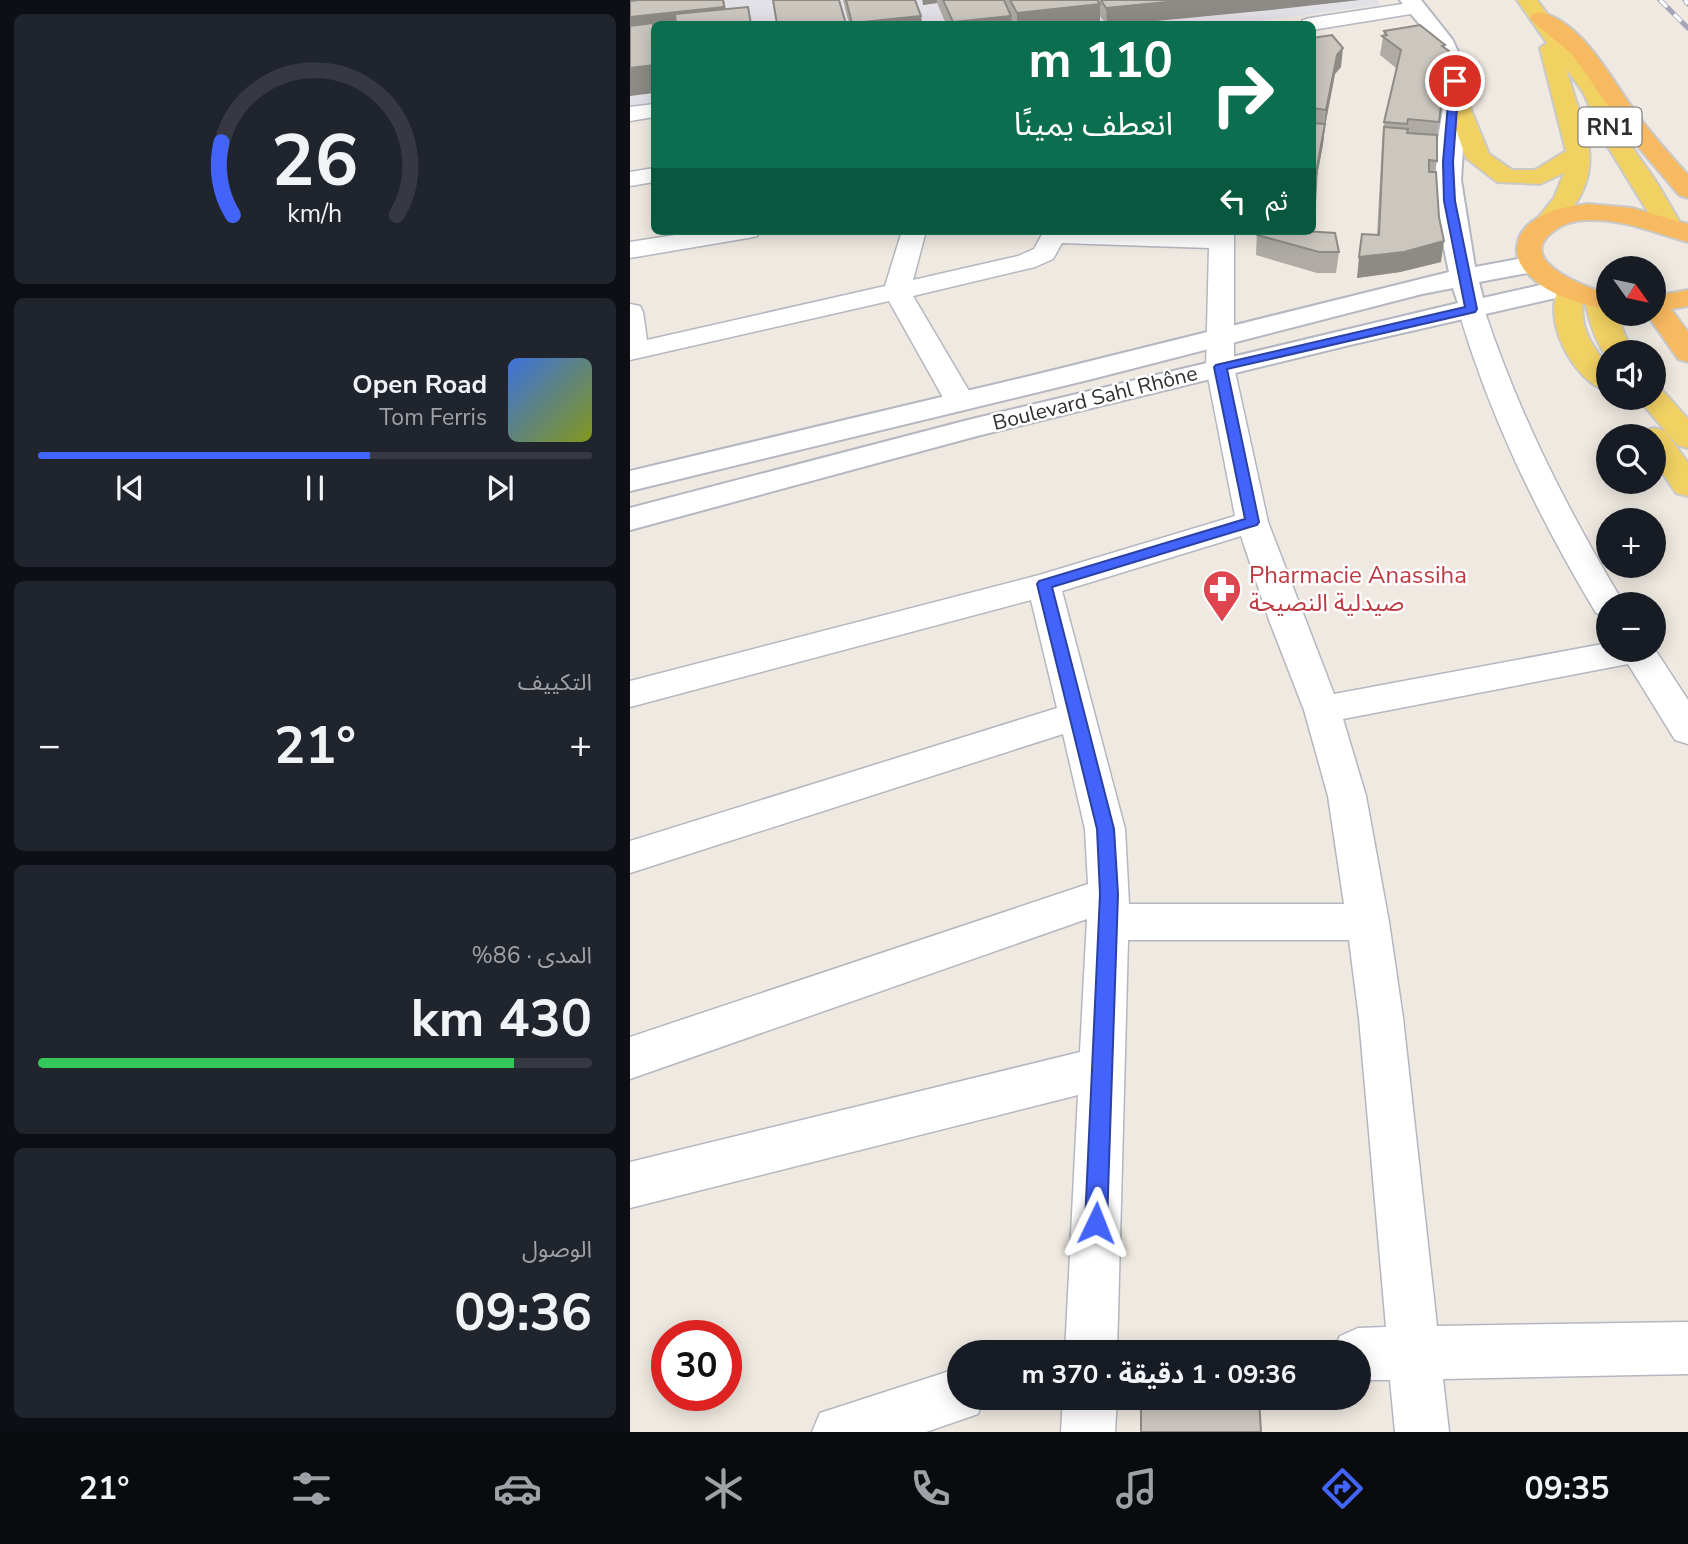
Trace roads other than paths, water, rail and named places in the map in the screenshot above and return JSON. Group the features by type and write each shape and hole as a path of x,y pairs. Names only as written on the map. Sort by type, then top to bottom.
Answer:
{"highway":[{"path":"1539,17 1586,54 1637,130 1688,190"},
{"name":"RN1","path":"1534,264 1530,257 1529,244 1534,233 1546,224 1565,216 1615,212 1678,229"},
{"path":"1534,264 1550,280 1596,298"},
{"path":"1666,303 1688,298"},
{"path":"1666,322 1688,353"}],"main road":[{"name":"RN1","path":"1539,17 1554,70 1575,125 1579,153 1579,168 1569,197 1546,224"},
{"name":"RN1","path":"1539,17 1594,92 1620,148 1678,229"},
{"path":"1455,96 1478,158 1506,177 1540,177 1579,153"},
{"path":"1567,289 1565,306 1575,339 1596,368"},
{"path":"1632,410 1643,424"},
{"path":"1663,410 1688,438"},
{"path":"1666,455 1688,486"}],"street":[{"path":"1316,23 1413,4 1449,50 1455,66 1455,96 1450,118 1448,175 1455,241 1471,309 1487,363 1523,452 1564,531 1600,592"},
{"path":"630,114 651,111"},
{"path":"630,179 651,176"},
{"path":"630,250 723,235"},
{"path":"913,235 897,291 960,401"},
{"path":"630,312 632,351 1026,262 1044,254 1055,235"},
{"path":"1166,235 1221,236 1220,351 1252,522 1286,620 1322,710 1348,796 1381,1018 1422,1432"},
{"name":"Boulevard Sahl Rhône","path":"630,519 968,429 1464,276 1534,264"},
{"name":"Boulevard Sahl Rhône","path":"630,481 1094,370 1471,309 1567,289"},
{"path":"630,694 1044,584 1252,522"},
{"path":"1044,584 1105,829 1108,908 1092,1340"},
{"path":"1322,710 1596,658"},
{"path":"1644,662 1688,730"},
{"path":"630,857 1076,716"},
{"path":"630,1058 1108,908 1368,922"},
{"path":"630,1185 1102,1068"},
{"path":"1371,1354 1688,1348"},
{"path":"839,1432 947,1399"},
{"path":"1088,1432 1089,1410"}],"railway":[{"path":"1660,0 1688,28"},
{"path":"1685,0 1688,4"}],"place":[{"name":"Pharmacie Anassiha صيدلية النصيحة","path":"1222,623"}]}
